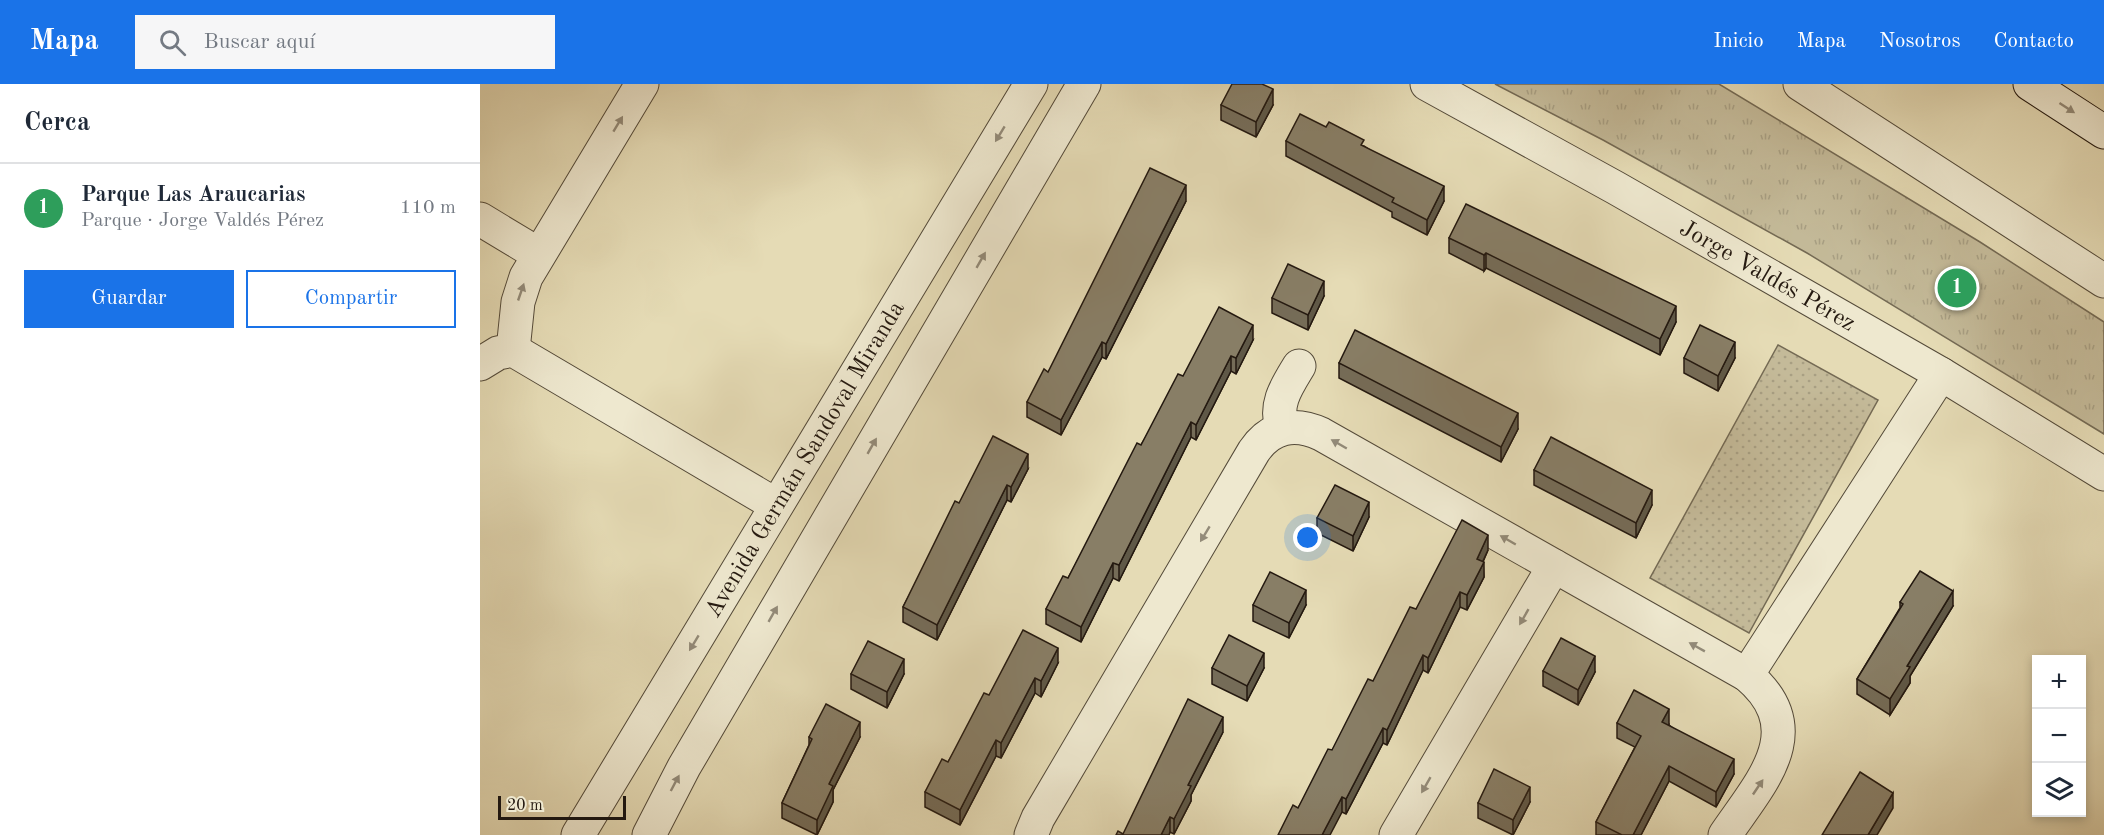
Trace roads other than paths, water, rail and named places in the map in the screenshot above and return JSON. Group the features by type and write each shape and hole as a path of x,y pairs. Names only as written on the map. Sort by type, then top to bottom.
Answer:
{"street":[{"path":"513,350 518,302 526,277 642,84"},
{"name":"Avenida Germán Sandoval Miranda","path":"578,835 1031,84"},
{"name":"Avenida Germán Sandoval Miranda","path":"649,835 684,766 1084,84"},
{"name":"Jorge Valdés Pérez","path":"1427,84 1616,188 1941,374 2104,474"},
{"path":"1800,84 2104,281"},
{"path":"2030,84 2104,132"},
{"path":"480,219 538,254"},
{"path":"916,272 959,297"},
{"path":"480,364 498,353 513,350 776,505"},
{"path":"1282,428 1278,411 1280,403 1299,366"},
{"path":"1748,675 1941,374"},
{"path":"1030,835 1254,451 1261,441 1282,428 1295,426 1321,434 1748,675 1761,687 1777,717 1778,750 1772,766 1725,835"},
{"path":"1396,835 1554,566"}],"place":[{"name":"Parque Las Araucarias","path":"1957,288"}]}
